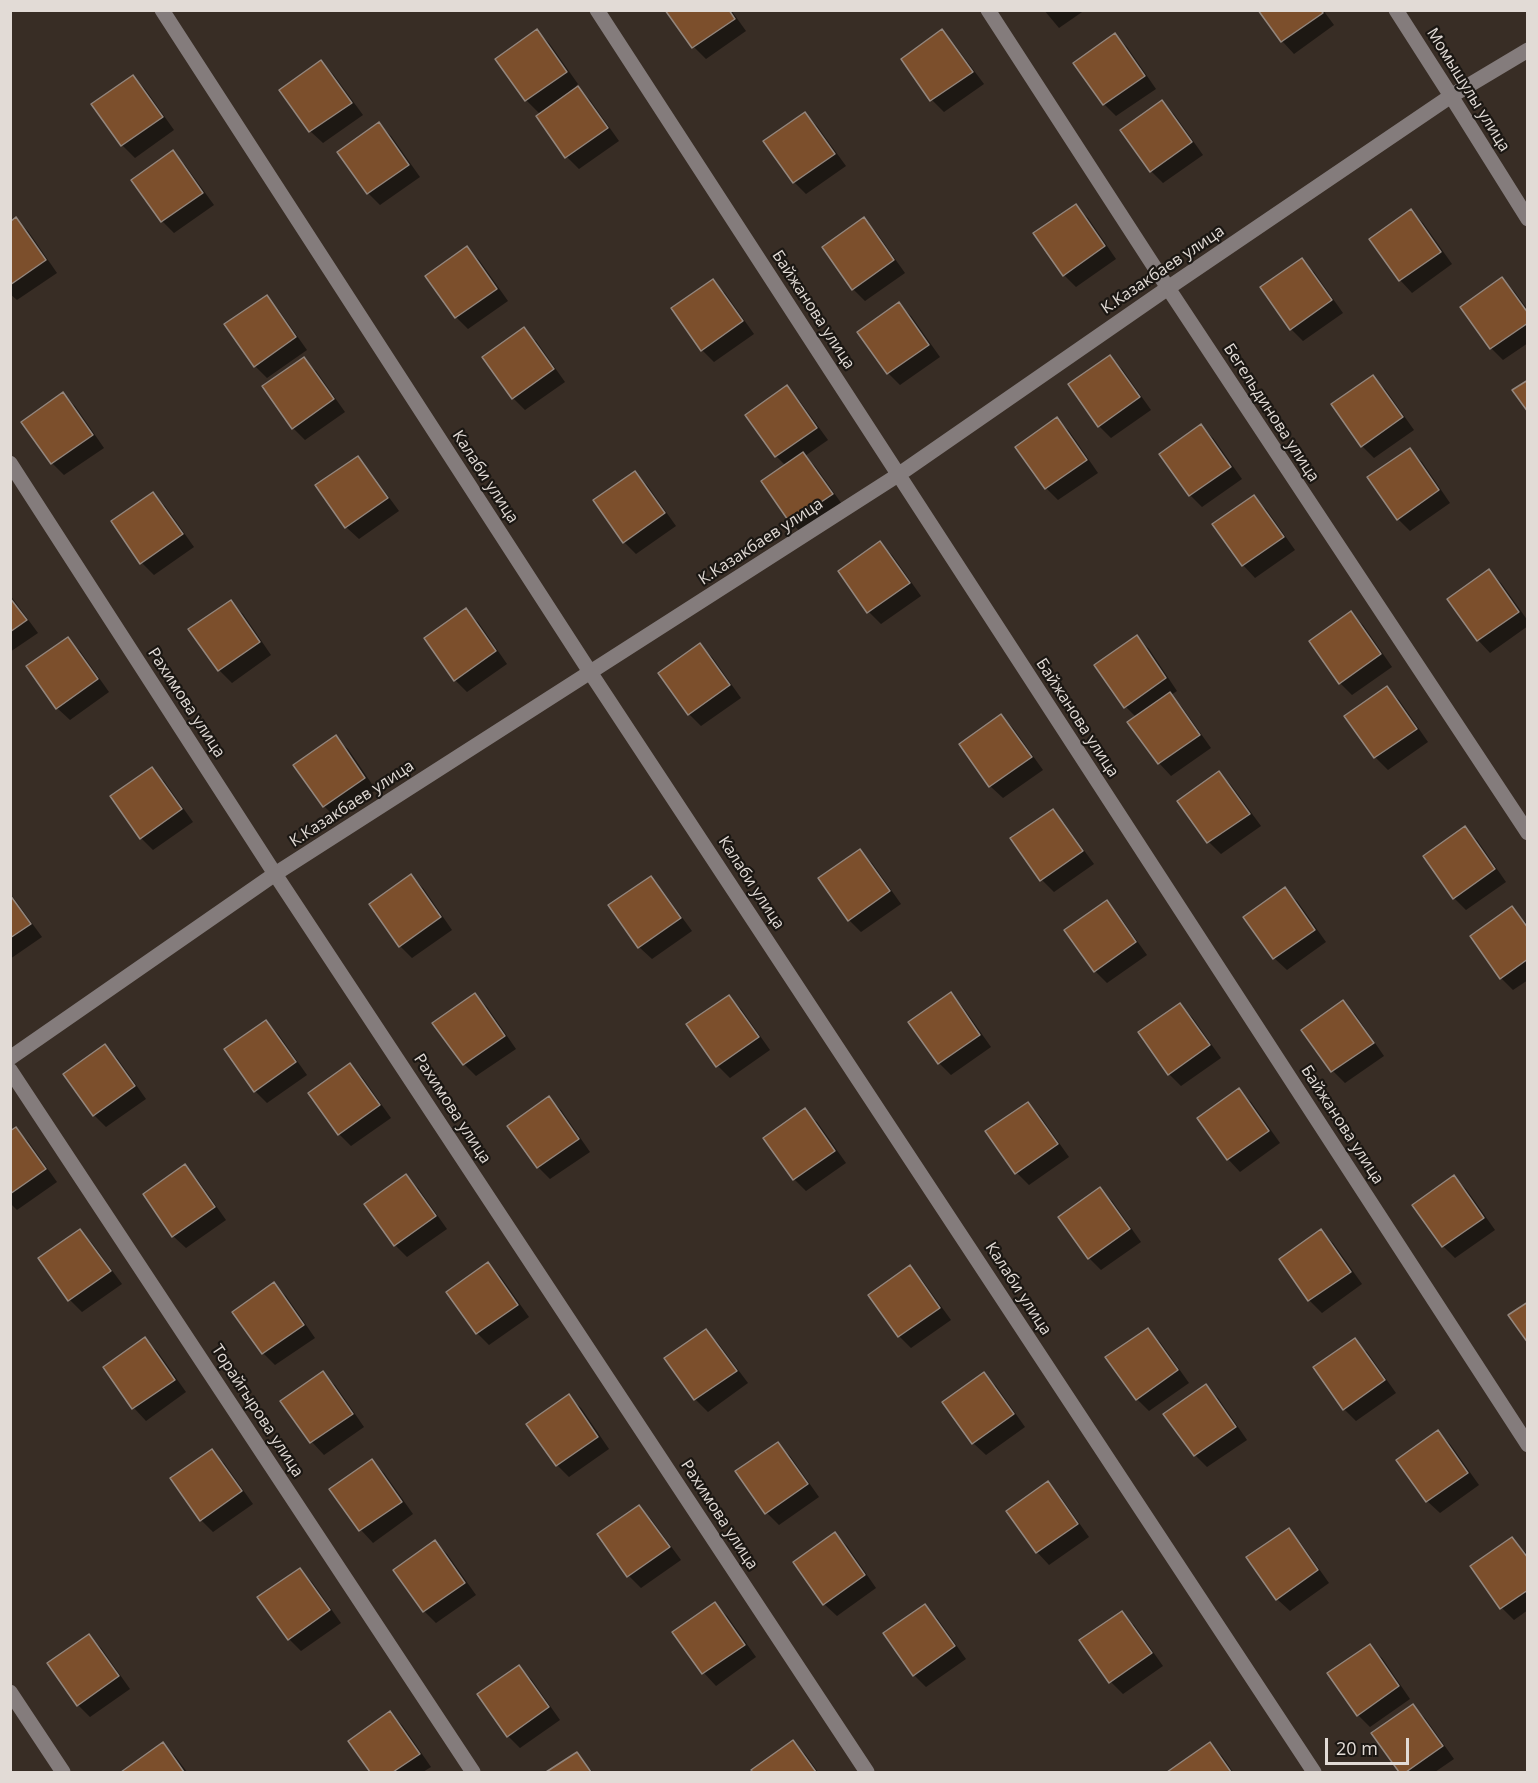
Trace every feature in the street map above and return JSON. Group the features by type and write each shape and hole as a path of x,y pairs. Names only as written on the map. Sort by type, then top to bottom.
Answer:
{"street":[{"name":"Калаби улица","path":"162,10 590,672 1314,1773"},
{"name":"Байжанова улица","path":"597,10 1527,1445"},
{"name":"Бегельдинова улица","path":"988,10 1527,833"},
{"name":"Момышулы улица","path":"1396,10 1527,219"},
{"name":"К.Казакбаев улица","path":"10,1058 275,874 898,475 1451,96 1527,50"},
{"name":"Рахимова улица","path":"10,463 275,874 867,1773"},
{"name":"Торайгырова улица","path":"10,1070 473,1773"},
{"path":"10,1692 63,1773"}],"building":[{"path":"665,10 729,10 735,19 692,48"},
{"path":"1258,10 1321,10 1323,13 1281,42"},
{"path":"537,29 567,72 525,101 495,59"},
{"path":"942,29 973,72 930,101 901,59"},
{"path":"1115,33 1145,76 1103,105 1073,63"},
{"path":"321,60 352,103 309,132 279,90"},
{"path":"133,75 163,117 121,146 91,104"},
{"path":"578,86 608,128 565,158 536,116"},
{"path":"1162,100 1192,142 1150,172 1120,130"},
{"path":"805,112 835,154 793,183 763,141"},
{"path":"379,122 409,165 367,194 337,152"},
{"path":"173,150 203,193 161,222 131,180"},
{"path":"1076,204 1105,246 1063,276 1033,233"},
{"path":"1411,209 1441,252 1399,281 1369,239"},
{"path":"16,217 46,260 10,285 10,222"},
{"path":"864,217 894,260 852,290 822,247"},
{"path":"467,246 497,289 455,318 425,276"},
{"path":"1302,258 1332,300 1290,330 1260,287"},
{"path":"1502,277 1528,313 1528,323 1490,349 1460,307"},
{"path":"713,279 743,321 701,351 671,308"},
{"path":"267,295 296,337 254,367 224,324"},
{"path":"899,302 929,345 887,374 857,332"},
{"path":"524,327 554,369 512,399 482,357"},
{"path":"1110,355 1140,397 1098,427 1068,384"},
{"path":"304,357 334,399 292,429 262,386"},
{"path":"1373,375 1403,417 1361,447 1331,404"},
{"path":"1528,380 1528,412 1512,390"},
{"path":"787,385 817,428 775,457 745,415"},
{"path":"63,392 93,435 51,464 21,422"},
{"path":"1057,417 1087,460 1045,489 1015,447"},
{"path":"1201,424 1231,467 1189,496 1159,454"},
{"path":"1410,448 1439,490 1397,520 1367,477"},
{"path":"803,452 833,494 790,523 761,481"},
{"path":"358,456 388,498 345,528 315,485"},
{"path":"635,471 665,513 623,543 593,500"},
{"path":"153,492 183,534 140,564 111,521"},
{"path":"1254,495 1284,537 1242,566 1212,524"},
{"path":"880,541 910,583 867,613 838,571"},
{"path":"1489,569 1519,612 1477,641 1447,599"},
{"path":"10,598 27,620 10,632"},
{"path":"231,600 260,642 218,671 188,629"},
{"path":"466,608 496,651 454,681 424,638"},
{"path":"1351,611 1381,654 1339,684 1309,641"},
{"path":"1137,635 1166,678 1124,708 1094,665"},
{"path":"68,637 98,679 56,709 26,666"},
{"path":"700,643 730,685 688,715 658,673"},
{"path":"1387,686 1417,729 1374,758 1344,716"},
{"path":"1170,692 1200,735 1158,764 1127,722"},
{"path":"1001,714 1032,757 989,787 959,744"},
{"path":"336,735 365,778 323,807 293,765"},
{"path":"152,767 182,809 140,839 110,796"},
{"path":"1219,771 1250,814 1207,843 1177,801"},
{"path":"1053,809 1083,851 1040,881 1010,838"},
{"path":"1465,826 1495,869 1453,899 1423,856"},
{"path":"860,849 890,891 848,921 818,878"},
{"path":"411,874 441,917 399,947 369,904"},
{"path":"651,876 681,918 638,948 608,905"},
{"path":"1285,887 1315,930 1273,959 1243,917"},
{"path":"10,895 31,924 10,938"},
{"path":"1107,900 1136,942 1094,972 1064,930"},
{"path":"1512,906 1528,928 1528,959 1500,979 1470,936"},
{"path":"951,992 980,1035 938,1064 908,1022"},
{"path":"475,993 505,1036 463,1065 432,1023"},
{"path":"729,995 759,1037 716,1067 686,1024"},
{"path":"1343,1000 1374,1043 1331,1072 1301,1030"},
{"path":"1180,1003 1210,1045 1168,1075 1138,1032"},
{"path":"266,1020 296,1062 254,1092 224,1049"},
{"path":"105,1044 135,1086 93,1116 63,1074"},
{"path":"350,1063 380,1105 338,1135 308,1093"},
{"path":"1239,1088 1269,1131 1227,1160 1197,1118"},
{"path":"549,1096 579,1139 537,1168 507,1126"},
{"path":"1028,1102 1058,1144 1015,1174 985,1131"},
{"path":"805,1108 835,1151 793,1180 763,1138"},
{"path":"16,1127 46,1169 10,1194 10,1131"},
{"path":"185,1164 215,1207 172,1237 143,1194"},
{"path":"406,1174 436,1216 394,1246 364,1204"},
{"path":"1454,1175 1484,1218 1442,1247 1412,1205"},
{"path":"1100,1187 1130,1229 1088,1259 1058,1217"},
{"path":"80,1229 111,1271 68,1301 38,1258"},
{"path":"1321,1229 1351,1272 1308,1301 1279,1259"},
{"path":"488,1262 518,1305 476,1334 446,1292"},
{"path":"910,1265 940,1308 898,1337 868,1295"},
{"path":"274,1282 304,1325 262,1354 232,1312"},
{"path":"1528,1302 1528,1343 1508,1315"},
{"path":"1148,1328 1178,1370 1136,1400 1105,1357"},
{"path":"706,1329 737,1371 694,1400 664,1358"},
{"path":"145,1337 175,1380 132,1409 103,1367"},
{"path":"1355,1338 1385,1380 1343,1410 1313,1367"},
{"path":"323,1371 353,1414 310,1443 280,1401"},
{"path":"984,1372 1014,1414 972,1444 942,1402"},
{"path":"1206,1384 1236,1427 1194,1456 1163,1414"},
{"path":"569,1394 598,1437 556,1466 526,1424"},
{"path":"1438,1430 1468,1473 1426,1502 1396,1460"},
{"path":"778,1442 808,1484 765,1514 735,1471"},
{"path":"212,1449 242,1491 200,1521 170,1478"},
{"path":"372,1459 402,1502 359,1531 329,1489"},
{"path":"1048,1481 1078,1524 1036,1553 1006,1511"},
{"path":"639,1505 670,1547 627,1577 597,1534"},
{"path":"1289,1528 1318,1570 1276,1600 1246,1557"},
{"path":"835,1532 865,1575 823,1605 793,1562"},
{"path":"1512,1537 1528,1558 1528,1590 1500,1609 1470,1566"},
{"path":"435,1540 465,1583 423,1612 393,1570"},
{"path":"300,1568 330,1610 288,1640 257,1597"},
{"path":"715,1602 745,1645 702,1674 672,1632"},
{"path":"925,1604 955,1646 913,1676 883,1633"},
{"path":"1122,1611 1152,1653 1109,1683 1079,1640"},
{"path":"89,1634 119,1676 77,1706 47,1663"},
{"path":"1370,1644 1399,1686 1357,1716 1327,1673"},
{"path":"519,1665 549,1707 507,1737 477,1694"},
{"path":"1413,1704 1443,1746 1406,1772 1399,1772 1371,1733"},
{"path":"390,1711 420,1754 393,1772 370,1772 348,1741"},
{"path":"793,1740 816,1772 753,1772 751,1770"},
{"path":"163,1742 184,1772 121,1772"},
{"path":"1210,1742 1231,1772 1167,1772"},
{"path":"577,1752 591,1772 546,1772"}]}
